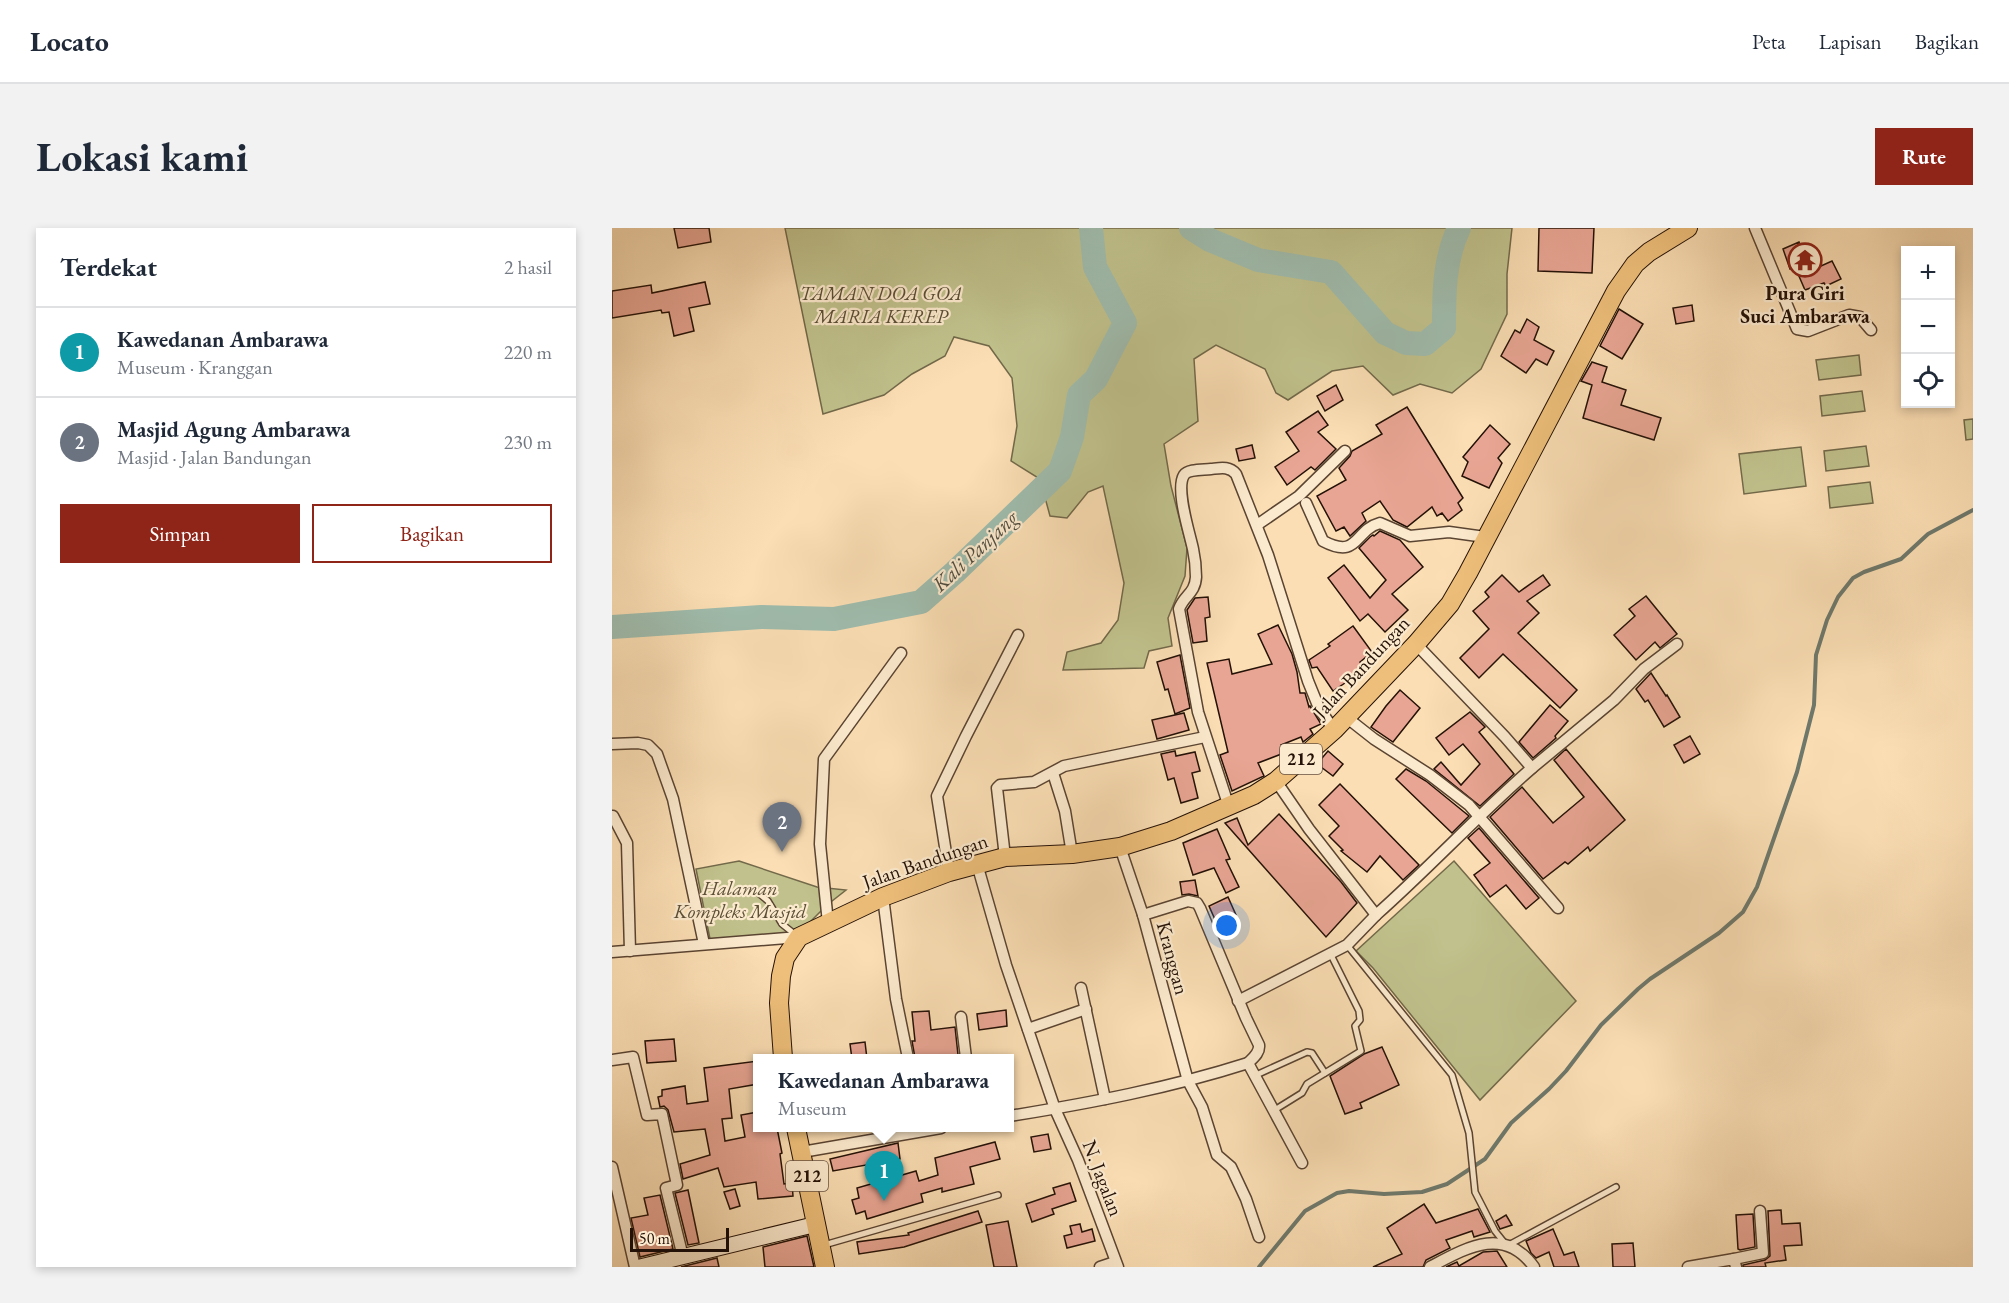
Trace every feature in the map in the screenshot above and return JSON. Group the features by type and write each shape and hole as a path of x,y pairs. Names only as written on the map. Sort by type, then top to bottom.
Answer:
{"main road":[{"name":"Jalan Bandungan","path":"799,937 883,897 949,872 1005,857 1072,854 1120,847 1171,831 1229,807 1260,792 1276,781 1340,724 1416,644 1450,604 1616,291 1635,264 1662,242 1688,228"},
{"path":"783,1054 779,1003 781,976 785,958 799,937"},
{"name":"212","path":"797,1132 825,1267"},
{"path":"640,1267 817,1224"}],"street":[{"path":"1755,228 1797,329 1808,332 1849,315 1860,316 1871,330"},
{"path":"1257,525 1299,496 1345,451"},
{"path":"1229,807 1205,737 1179,609 1185,598 1193,591 1196,580 1194,552 1185,521 1181,484 1183,477 1190,472 1224,467 1232,469 1239,481 1257,525 1319,708 1340,724 1383,745 1455,794 1480,816 1558,908"},
{"path":"1306,503 1323,542 1341,548 1348,548 1356,543 1374,524 1380,523 1410,536 1455,533 1485,537"},
{"path":"949,872 937,796 1018,635"},
{"path":"1416,644 1532,768"},
{"path":"1238,1001 1347,945 1532,768 1614,700 1644,669 1677,644"},
{"path":"828,922 820,844 824,759 901,653"},
{"path":"1005,857 997,788 1000,785 1034,782 1053,774 1064,766 1205,737"},
{"path":"612,744 648,745 657,754 673,799 704,944"},
{"path":"1053,774 1065,811 1072,854"},
{"path":"1276,781 1309,829 1376,915"},
{"path":"612,816 627,843 630,951"},
{"name":"Kranggan","path":"1120,847 1143,915 1188,1081 1202,1107 1217,1155 1231,1167 1246,1199 1259,1237"},
{"path":"977,864 1054,1109"},
{"path":"883,897 896,999 907,1054"},
{"path":"1014,1115 1188,1081 1248,1063 1257,1054 1259,1045 1197,903 1188,902 1143,915"},
{"path":"612,952 799,937"},
{"path":"1081,988 1105,1099"},
{"path":"1028,1029 1086,1009"},
{"path":"961,1017 965,1054"},
{"path":"612,1060 633,1058 647,1115 662,1114 677,1185 666,1188 683,1257"},
{"path":"1248,1063 1302,1163"},
{"name":"N. Jagalan","path":"1054,1109 1078,1160 1117,1264 1100,1267"},
{"path":"802,1152 905,1132"},
{"path":"612,1167 635,1267"},
{"path":"1688,1267 1735,1263 1763,1253 1760,1211"},
{"path":"1430,1267 1462,1250 1488,1242 1507,1245 1526,1255 1534,1267"}],"lane":[{"path":"756,891 768,901 782,924 799,937"},
{"path":"1347,945 1452,1075 1469,1133 1475,1192 1495,1231 1507,1245 1616,1186"},
{"path":"1273,1111 1302,1093 1307,1084 1361,1051 1355,1026 1360,1020 1359,1011 1331,955"},
{"path":"1254,1076 1307,1052 1312,1053 1325,1072"},
{"path":"822,1245 998,1195"}],"green space":[{"name":"TAMAN DOA GOA MARIA KEREP","path":"785,228 1512,228 1507,274 1507,314 1481,369 1452,393 1420,384 1393,395 1363,366 1332,371 1288,400 1276,393 1265,369 1216,345 1194,359 1198,421 1164,444 1171,486 1187,548 1185,576 1168,618 1172,646 1149,651 1144,668 1063,670 1067,652 1101,643 1118,620 1124,583 1103,486 1088,492 1067,518 1050,516 1040,479 1011,461 1017,426 1012,378 989,346 954,337 945,356 912,374 884,395 823,414"},
{"path":"1859,355 1861,375 1819,380 1816,360"},
{"path":"1862,391 1865,411 1822,416 1820,396"},
{"path":"1973,419 1973,439 1966,440 1964,420"},
{"path":"1866,446 1869,466 1826,471 1824,451"},
{"path":"1801,447 1806,486 1744,494 1739,454"},
{"path":"1870,482 1873,503 1830,508 1828,487"},
{"name":"Halaman Kompleks Masjid","path":"739,861 817,887 846,890 799,933 710,939 696,869"},
{"path":"1454,861 1576,1001 1480,1100 1373,968 1356,951"}],"building":[{"path":"674,228 709,228 711,242 678,248"},
{"path":"1539,228 1594,228 1592,273 1538,271"},
{"path":"1799,242 1810,271 1832,261 1841,279 1826,286 1824,283 1805,290 1795,267 1790,269 1783,249"},
{"path":"705,282 710,304 689,308 694,331 674,336 669,312 662,313 661,310 612,318 612,291 651,285 652,293"},
{"path":"1692,305 1694,321 1676,324 1673,308"},
{"path":"1619,309 1643,324 1622,359 1600,346"},
{"path":"1527,319 1539,327 1534,340 1554,351 1547,365 1536,359 1526,373 1501,356 1515,330 1520,333"},
{"path":"1592,362 1607,367 1602,382 1626,390 1621,405 1661,418 1654,440 1583,418 1592,385 1581,381"},
{"path":"1336,385 1343,400 1325,411 1317,396"},
{"path":"1407,407 1463,498 1458,503 1462,510 1448,521 1442,513 1437,516 1432,507 1407,527 1393,520 1380,501 1362,513 1366,521 1350,536 1344,527 1336,531 1317,496 1346,480 1339,468 1352,451 1382,434 1376,425"},
{"path":"1318,411 1328,425 1318,432 1336,449 1315,470 1311,467 1287,485 1275,467 1299,451 1286,432"},
{"path":"1490,425 1510,444 1498,458 1502,463 1489,488 1462,476 1468,462 1463,457"},
{"path":"1252,445 1255,458 1239,461 1236,449"},
{"path":"1380,531 1400,540 1423,567 1392,594 1408,610 1385,632 1368,614 1360,621 1328,578 1344,565 1370,598 1386,580 1359,548"},
{"path":"1502,575 1519,592 1543,575 1550,585 1527,601 1539,613 1518,633 1577,690 1560,708 1503,654 1479,678 1460,658 1489,629 1473,611 1489,597 1485,592"},
{"path":"1646,596 1677,634 1660,648 1655,642 1636,660 1614,635 1635,616 1629,609"},
{"path":"1208,597 1210,617 1205,618 1207,641 1193,643 1187,610 1195,598"},
{"path":"1278,625 1292,654 1300,693 1305,693 1309,707 1321,724 1310,729 1313,734 1303,742 1301,737 1281,745 1284,753 1258,763 1264,776 1232,791 1220,755 1228,752 1207,663 1229,659 1232,674 1272,664 1258,634"},
{"path":"1353,626 1372,652 1360,662 1364,667 1333,691 1317,667 1312,668 1309,660"},
{"path":"1180,655 1190,708 1175,714 1157,662"},
{"path":"1651,673 1680,717 1664,727 1648,700 1645,702 1636,689"},
{"path":"1400,690 1420,708 1393,742 1371,727"},
{"path":"1550,705 1568,721 1555,736 1556,738 1533,758 1519,742"},
{"path":"1470,712 1485,727 1479,732 1514,774 1480,806 1434,769 1441,762 1461,785 1480,764 1463,744 1449,755 1436,738"},
{"path":"1184,713 1189,730 1157,739 1152,720"},
{"path":"1690,736 1700,754 1684,763 1674,745"},
{"path":"1566,749 1625,820 1590,851 1588,847 1568,864 1565,862 1543,879 1490,817 1522,787 1553,823 1584,797 1554,760"},
{"path":"1175,751 1176,756 1195,752 1200,771 1192,773 1198,798 1181,803 1174,778 1168,780 1161,754"},
{"path":"1328,751 1343,764 1333,776 1317,764"},
{"path":"1406,769 1426,781 1469,816 1452,833 1396,779"},
{"path":"1340,784 1419,865 1403,880 1380,856 1367,872 1341,851 1343,850 1329,836 1339,826 1319,805"},
{"path":"1279,814 1341,882 1357,903 1326,937 1225,823 1237,818 1248,845"},
{"path":"1479,828 1539,898 1526,909 1506,885 1490,897 1474,875 1490,863 1468,838"},
{"path":"1217,829 1230,859 1226,860 1239,887 1226,893 1214,868 1193,875 1183,843"},
{"path":"1195,880 1198,896 1182,895 1180,882"},
{"path":"1228,897 1236,915 1217,924 1209,906"},
{"path":"1006,1010 1007,1026 979,1030 977,1014"},
{"path":"929,1011 931,1030 955,1027 958,1054 914,1054 912,1012"},
{"path":"674,1039 676,1061 647,1063 645,1041"},
{"path":"865,1042 866,1054 851,1054 850,1044"},
{"path":"1382,1047 1399,1085 1360,1103 1362,1108 1345,1114 1330,1076 1364,1054"},
{"path":"753,1062 753,1085 729,1089 732,1118 722,1119 725,1141 745,1137 741,1115 753,1113 753,1132 778,1132 784,1184 792,1183 793,1196 758,1199 756,1182 724,1187 718,1168 683,1179 680,1164 710,1155 705,1129 674,1132 668,1110 664,1106 660,1107 658,1097 662,1096 662,1090 685,1086 687,1104 708,1101 704,1068"},
{"path":"1048,1134 1051,1149 1034,1152 1031,1137"},
{"path":"995,1142 1000,1159 970,1167 974,1184 942,1192 942,1188 921,1194 923,1202 867,1219 865,1211 856,1214 852,1200 859,1198 857,1188 916,1171 919,1181 938,1175 935,1158"},
{"path":"898,1143 900,1159 833,1171 830,1159"},
{"path":"1070,1183 1076,1201 1052,1209 1054,1214 1032,1222 1026,1204 1055,1194 1053,1188"},
{"path":"735,1189 740,1206 730,1209 724,1192"},
{"path":"688,1190 699,1243 688,1245 675,1193"},
{"path":"660,1195 673,1249 640,1257 631,1218 648,1215 644,1198"},
{"path":"1424,1204 1436,1223 1478,1209 1490,1232 1474,1237 1472,1231 1446,1240 1450,1248 1426,1260 1423,1267 1373,1267 1402,1254 1387,1228"},
{"path":"1781,1210 1782,1224 1800,1223 1802,1245 1784,1246 1786,1260 1765,1263 1766,1267 1743,1267 1743,1265 1765,1260 1770,1256 1768,1211"},
{"path":"978,1211 982,1222 904,1247 859,1254 857,1242 909,1235 908,1233"},
{"path":"1753,1214 1755,1247 1740,1250 1738,1249 1736,1215"},
{"path":"1506,1215 1512,1225 1500,1229 1496,1221"},
{"path":"1008,1221 1017,1267 994,1267 986,1225"},
{"path":"1080,1224 1082,1232 1092,1229 1095,1241 1067,1248 1064,1236 1072,1234 1070,1226"},
{"path":"1553,1229 1564,1255 1574,1252 1579,1267 1554,1267 1549,1252 1536,1258 1531,1253 1526,1241"},
{"path":"807,1236 814,1267 765,1267 763,1247"},
{"path":"1633,1243 1635,1267 1613,1267 1612,1244"},
{"path":"1497,1251 1507,1267 1446,1267 1457,1262 1459,1266 1483,1252"},
{"path":"717,1258 719,1267 681,1267"}],"waterway":[{"name":"Kali Panjang","path":"612,627 761,617 834,619 921,602 1060,471 1072,437 1079,395 1096,379 1125,323 1095,267 1091,228"},
{"name":"Kali Panjang","path":"1191,228 1210,240 1258,260 1331,272 1385,333 1406,343 1425,344 1444,328 1448,264 1459,228"},
{"path":"1259,1267 1305,1211 1337,1193 1349,1191 1384,1194 1422,1192 1447,1184 1485,1159 1511,1123 1549,1089 1566,1071 1601,1025 1638,989 1719,933 1743,912 1757,887 1797,772 1814,705 1816,655 1827,620 1838,597 1853,578 1901,559 1928,534 1973,510"}],"place":[{"name":"Pura Giri Suci Ambarawa","path":"1805,260"},
{"name":"Masjid Agung Ambarawa","path":"782,852"},
{"name":"Kawedanan Ambarawa","path":"884,1201"}]}
